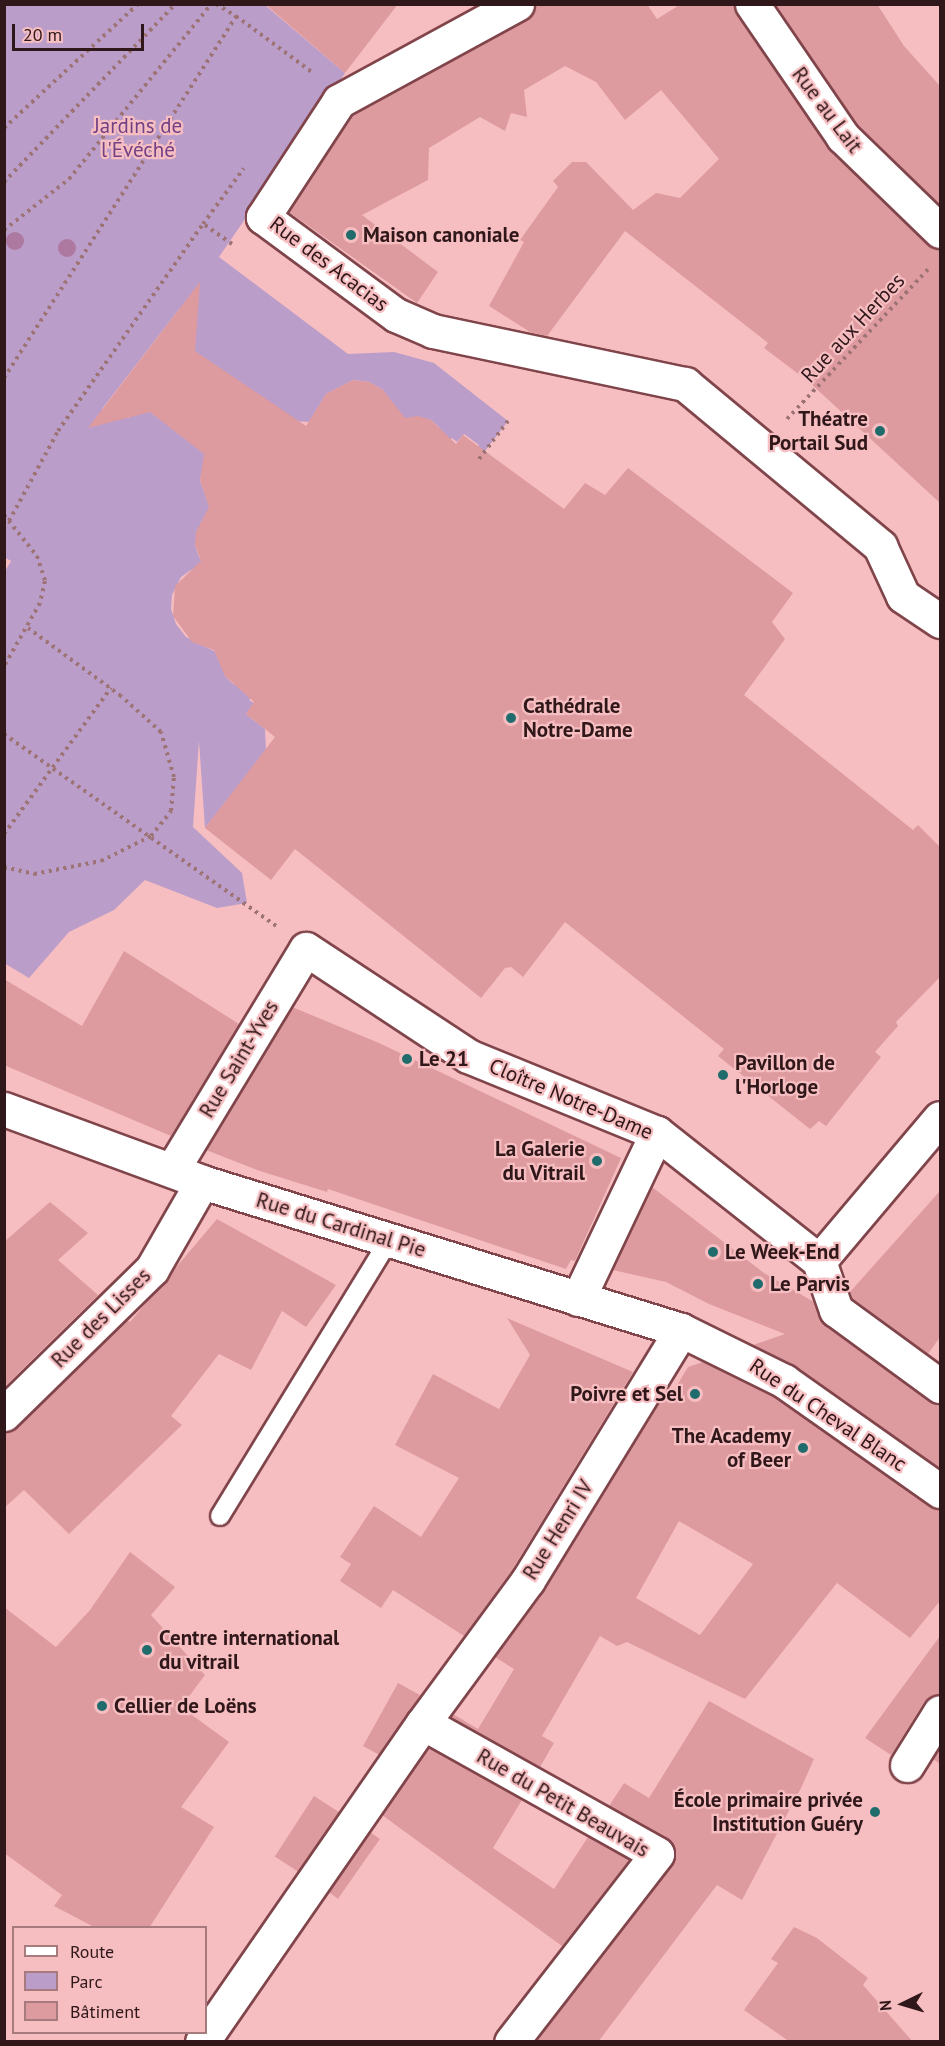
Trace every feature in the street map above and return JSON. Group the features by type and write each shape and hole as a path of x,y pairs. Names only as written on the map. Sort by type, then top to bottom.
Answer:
{"street":[{"name":"Rue des Acacias","path":"517,4 339,101 264,217 396,315 433,331 685,384 762,446"},
{"name":"Rue au Lait","path":"752,4 843,137 939,226"},
{"path":"762,446 880,546 903,596 940,621"},
{"name":"Cloître Notre-Dame","path":"306,948 468,1056 657,1133 819,1261"},
{"name":"Rue Saint-Yves","path":"172,1170 306,948"},
{"name":"Rue du Cardinal Pie","path":"4,1109 202,1182 681,1330"},
{"path":"940,1118 819,1261 836,1310 940,1386"},
{"path":"578,1299 657,1133"},
{"name":"Rue des Lisses","path":"4,1414 152,1269 202,1182"},
{"name":"Rue du Cheval Blanc","path":"681,1330 784,1381 940,1491"},
{"name":"Rue Henri IV","path":"202,2042 423,1723 528,1580 681,1330"},
{"path":"907,1765 940,1713"},
{"name":"Rue du Petit Beauvais","path":"423,1723 657,1854 511,2042"}],"lane":[{"path":"220,1516 389,1240"}],"path":[{"path":"4,128 138,4"},
{"path":"4,182 175,4"},
{"path":"4,230 69,179 212,4"},
{"path":"216,4 236,16 313,73 339,101"},
{"path":"4,378 236,16"},
{"path":"9,521 58,431 203,224"},
{"name":"Rue aux Herbes","path":"762,446 932,265"},
{"path":"479,459 508,422"},
{"path":"4,514 37,556 45,581 28,628 4,666"},
{"path":"4,867 34,874 101,861 151,836 171,811 174,777 161,732 111,688 28,628"},
{"path":"4,834 111,688"},
{"path":"4,734 306,948"}],"green space":[{"name":"Jardins de l'Évéché","path":"4,5 265,5 345,73 219,257 348,354 394,352 434,363 508,421 479,459 473,454 479,445 464,434 457,442 452,438 443,451 439,427 431,420 407,418 395,427 383,390 369,382 353,380 326,394 310,422 287,421 205,367 190,347 196,330 180,308 102,409 129,418 144,407 207,455 200,480 212,515 201,522 195,545 199,557 211,566 191,570 181,577 172,595 171,609 176,624 186,637 220,654 225,676 233,684 262,685 249,700 254,703 246,714 265,729 266,751 205,828 199,741 193,827 242,873 247,903 217,908 145,880 114,910 69,932 29,978 4,963 4,573 11,561 4,557"}],"building":[{"path":"265,4 398,4 345,73"},
{"path":"536,4 647,4 657,19 681,4 733,4 830,150 927,244 940,249 940,503 809,382 764,348 768,343 625,231 547,336 530,332 489,306 524,242 520,240 558,187 553,181 572,162 586,162 633,210 656,193 680,198 719,159 661,90 625,120 596,82 565,66 524,90 527,117 511,113 505,131 480,117 429,148 428,180 362,215 438,272 417,303 289,212 352,115 526,20"},
{"path":"775,4 877,4 904,46 940,86 940,205 857,125"},
{"name":"Cathédrale Notre-Dame","path":"200,282 195,351 306,426 326,394 353,380 369,382 383,390 405,418 418,416 431,420 456,444 463,435 564,509 585,483 605,495 628,468 793,593 772,622 785,639 744,695 913,830 918,825 940,847 940,977 896,1022 898,1026 875,1052 881,1057 826,1126 819,1121 810,1129 718,1056 724,1049 565,922 523,977 511,967 505,968 481,998 295,849 271,880 205,828 275,737 246,714 254,702 225,676 214,650 192,642 173,616 175,586 201,561 195,545 196,532 209,507 200,480 204,454 150,412 88,428"},
{"path":"124,951 239,1024 171,1136 4,1065 4,979 82,1026"},
{"path":"292,1007 379,1043 621,1158 575,1261 571,1260 566,1269 328,1189 327,1192 260,1171 206,1150"},
{"path":"652,1187 764,1273 814,1302 825,1325 929,1401 940,1404 940,1468 795,1366 753,1345 785,1334 709,1304 666,1282 613,1270"},
{"path":"940,1191 940,1337 928,1354 852,1298 850,1292"},
{"path":"50,1202 88,1233 58,1260 98,1295 4,1387 4,1242"},
{"path":"217,1219 336,1285 306,1327 282,1311 251,1370 219,1354 171,1416 182,1425 69,1534 24,1490 4,1508 4,1432 17,1427 127,1320 130,1322"},
{"path":"507,1318 633,1372 512,1570 464,1636 393,1590 381,1608 340,1581 351,1564 340,1557 374,1506 421,1537 459,1478 395,1445 433,1374 499,1409 530,1355"},
{"path":"703,1362 774,1397 929,1506 940,1509 940,1601 910,1638 837,1583 745,1699 627,1642 617,1646 600,1636 542,1736 554,1743 540,1767 451,1717 453,1714 478,1729 514,1669 495,1657 544,1590 667,1389 673,1392 688,1367","holes":["679,1521 753,1564 700,1635 636,1598"]},
{"path":"130,1552 175,1587 151,1615 205,1675 181,1707 229,1742 181,1807 214,1827 150,1926 92,1926 54,1906 62,1895 4,1853 4,1607 56,1647 90,1610"},
{"path":"940,1636 940,1693 924,1702 891,1755 865,1738"},
{"path":"398,1683 420,1695 385,1758 363,1746"},
{"path":"709,1701 814,1759 801,1788 742,1900 717,1885 598,2042 535,2042 672,1865 676,1855 667,1838 609,1806 624,1783 649,1798"},
{"path":"940,1747 940,1764 933,1759"},
{"path":"429,1748 522,1800 493,1848 554,1889 588,1837 629,1860 562,1946 382,1815"},
{"path":"314,1796 339,1812 300,1873 275,1856"},
{"path":"370,1832 380,1839 338,1899 328,1892"},
{"path":"794,1927 817,1938 868,1978 863,1985 913,2042 790,2042 744,2010 778,1963 771,1959"}],"place":[{"name":"Maison canoniale","path":"351,235"},
{"name":"Théatre Portail Sud","path":"880,431"},
{"name":"Cathédrale Notre-Dame","path":"511,718"},
{"name":"Le 21","path":"407,1059"},
{"name":"Pavillon de l'Horloge","path":"723,1075"},
{"name":"La Galerie du Vitrail","path":"597,1161"},
{"name":"Le Week-End","path":"713,1252"},
{"name":"Le Parvis","path":"758,1284"},
{"name":"Poivre et Sel","path":"695,1394"},
{"name":"The Academy of Beer","path":"803,1448"},
{"name":"Centre international du vitrail","path":"147,1650"},
{"name":"Cellier de Loëns","path":"102,1706"},
{"name":"École primaire privée Institution Guéry","path":"875,1812"}]}
